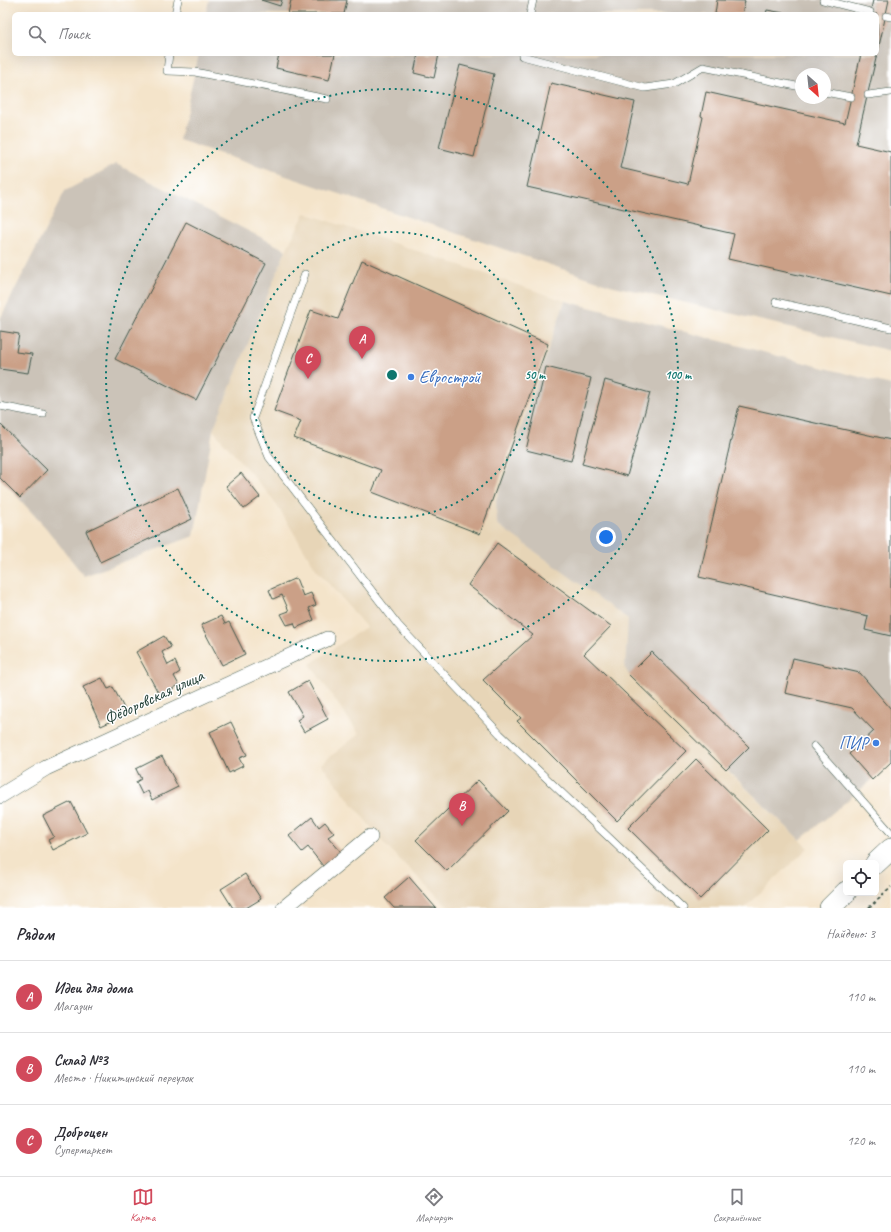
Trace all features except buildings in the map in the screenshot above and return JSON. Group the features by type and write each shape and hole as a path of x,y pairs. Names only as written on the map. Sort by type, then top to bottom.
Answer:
{"street":[{"name":"Фёдоровская улица","path":"0,796 46,768 327,639"},
{"path":"284,908 370,837"},
{"path":"879,860 891,849"},
{"path":"830,908 843,895"}],"lane":[{"path":"175,12 178,0"},
{"path":"530,12 533,0"},
{"path":"823,0 870,12"},
{"path":"169,56 167,71 195,72 327,99"},
{"path":"522,56 645,88 674,84 703,68 795,86"},
{"path":"868,95 891,92"},
{"path":"831,93 851,97"},
{"path":"305,274 253,418 269,456 398,625 500,734 683,908"},
{"path":"776,302 891,328"},
{"path":"0,406 42,414"},
{"path":"814,746 891,833"}],"path":[{"path":"869,908 891,887"}],"shaded area":[{"path":"209,0 891,0 891,351 610,285 179,140 199,56 879,56 879,12 206,12"},
{"path":"116,164 286,250 213,430 194,536 84,576 46,528 0,478 0,319 65,191"},
{"path":"305,213 565,301 496,500 497,524 628,619 625,667 726,770 808,848 744,908 449,908 385,845 321,764 359,734 310,664 366,627 316,569 273,499 213,430 286,250"},
{"path":"565,301 891,385 891,716 849,754 872,780 800,840 629,675 625,668 628,619 497,524 496,500"}],"place":[{"name":"Идеи для дома","path":"362,359"},
{"name":"Еврострой","path":"411,377"},
{"name":"Доброцен","path":"308,379"},
{"name":"ПИР","path":"876,743"},
{"name":"Склад №3","path":"462,826"}]}
